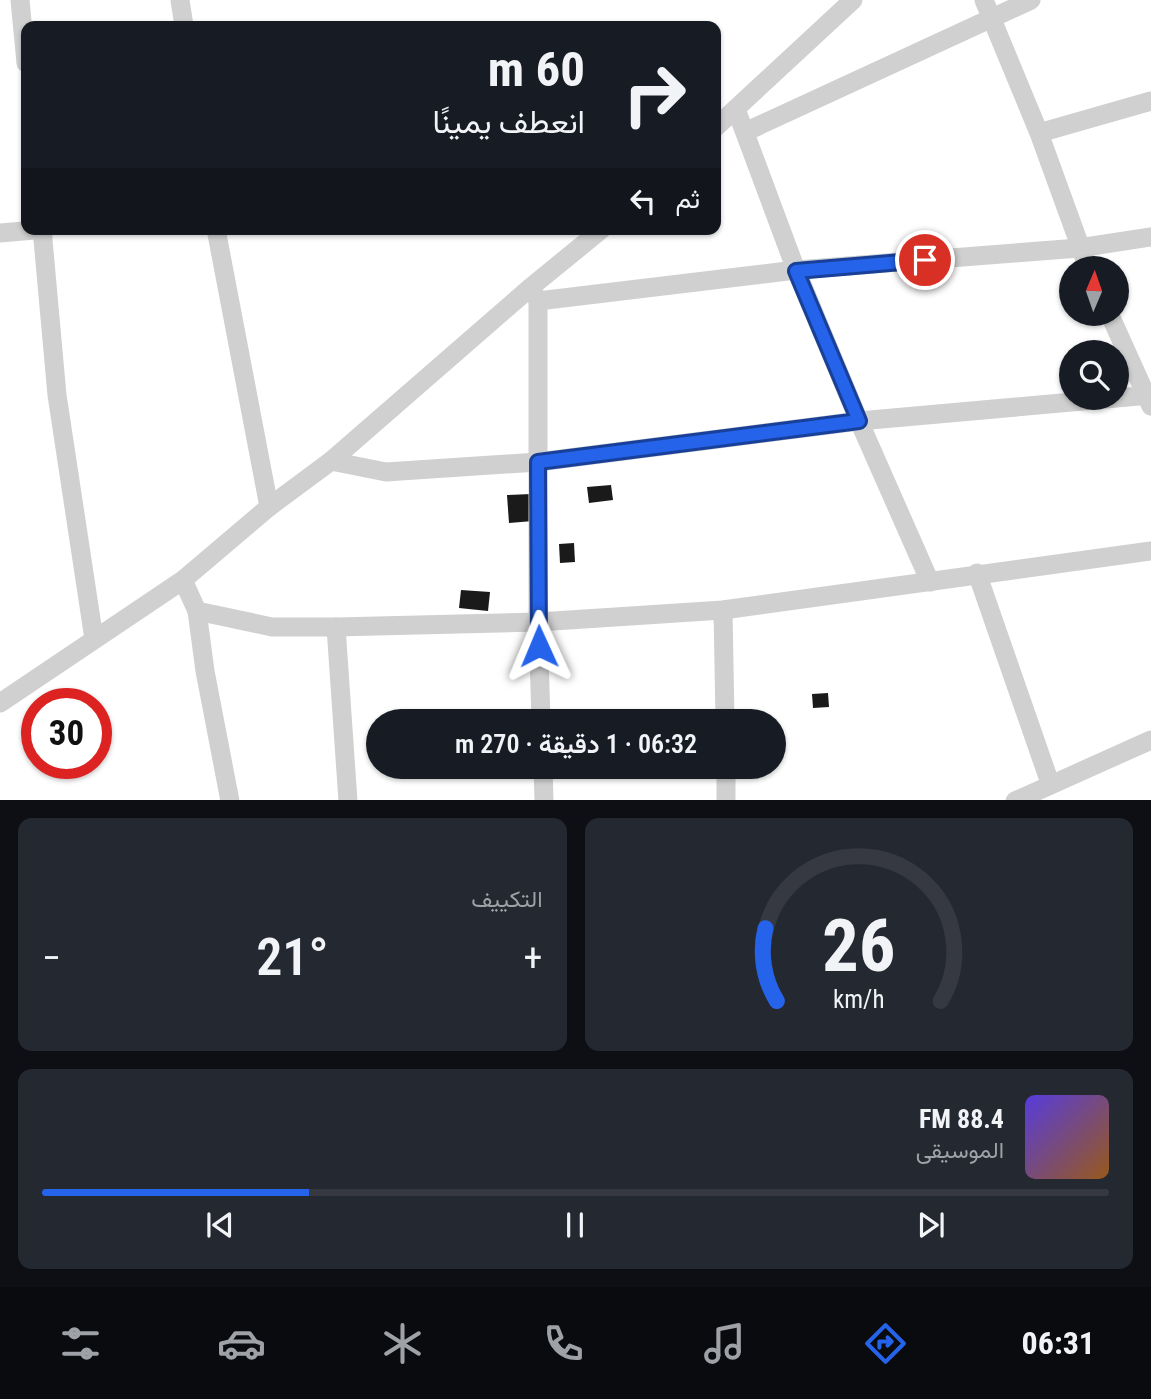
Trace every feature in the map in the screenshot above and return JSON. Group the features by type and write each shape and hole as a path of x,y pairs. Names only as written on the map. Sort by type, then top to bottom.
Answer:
{"street":[{"path":"20,0 22,21"},
{"path":"180,0 183,21"},
{"path":"721,122 853,0"},
{"path":"984,0 1039,133 1083,256"},
{"path":"745,132 1031,0"},
{"path":"1039,133 1151,101"},
{"path":"736,109 796,271 930,582"},
{"path":"0,233 21,232"},
{"path":"44,235 57,395 94,639"},
{"path":"217,235 269,506"},
{"path":"0,703 183,580 269,506 331,461 535,294 583,237"},
{"path":"535,294 1079,248 1151,237"},
{"path":"535,294 541,709"},
{"path":"331,461 386,472 538,462 859,421 1149,399 1115,326"},
{"path":"197,611 272,627 538,622 723,610 930,582 976,573 1151,551"},
{"path":"976,573 1050,783"},
{"path":"183,580 197,611 205,671 230,800"},
{"path":"723,610 725,709"},
{"path":"336,627 348,800"},
{"path":"1015,800 1151,740"},
{"path":"543,779 544,800"},
{"path":"726,779 726,800"}],"building":[{"path":"611,485 613,500 589,503 587,487"},
{"path":"531,494 533,521 509,523 507,495"},
{"path":"574,543 575,562 560,563 559,544"},
{"path":"461,590 490,592 488,611 459,608"},
{"path":"828,693 829,707 813,708 812,694"}],"route":[{"path":"539,646 538,462 859,421 796,271 925,260"}]}
